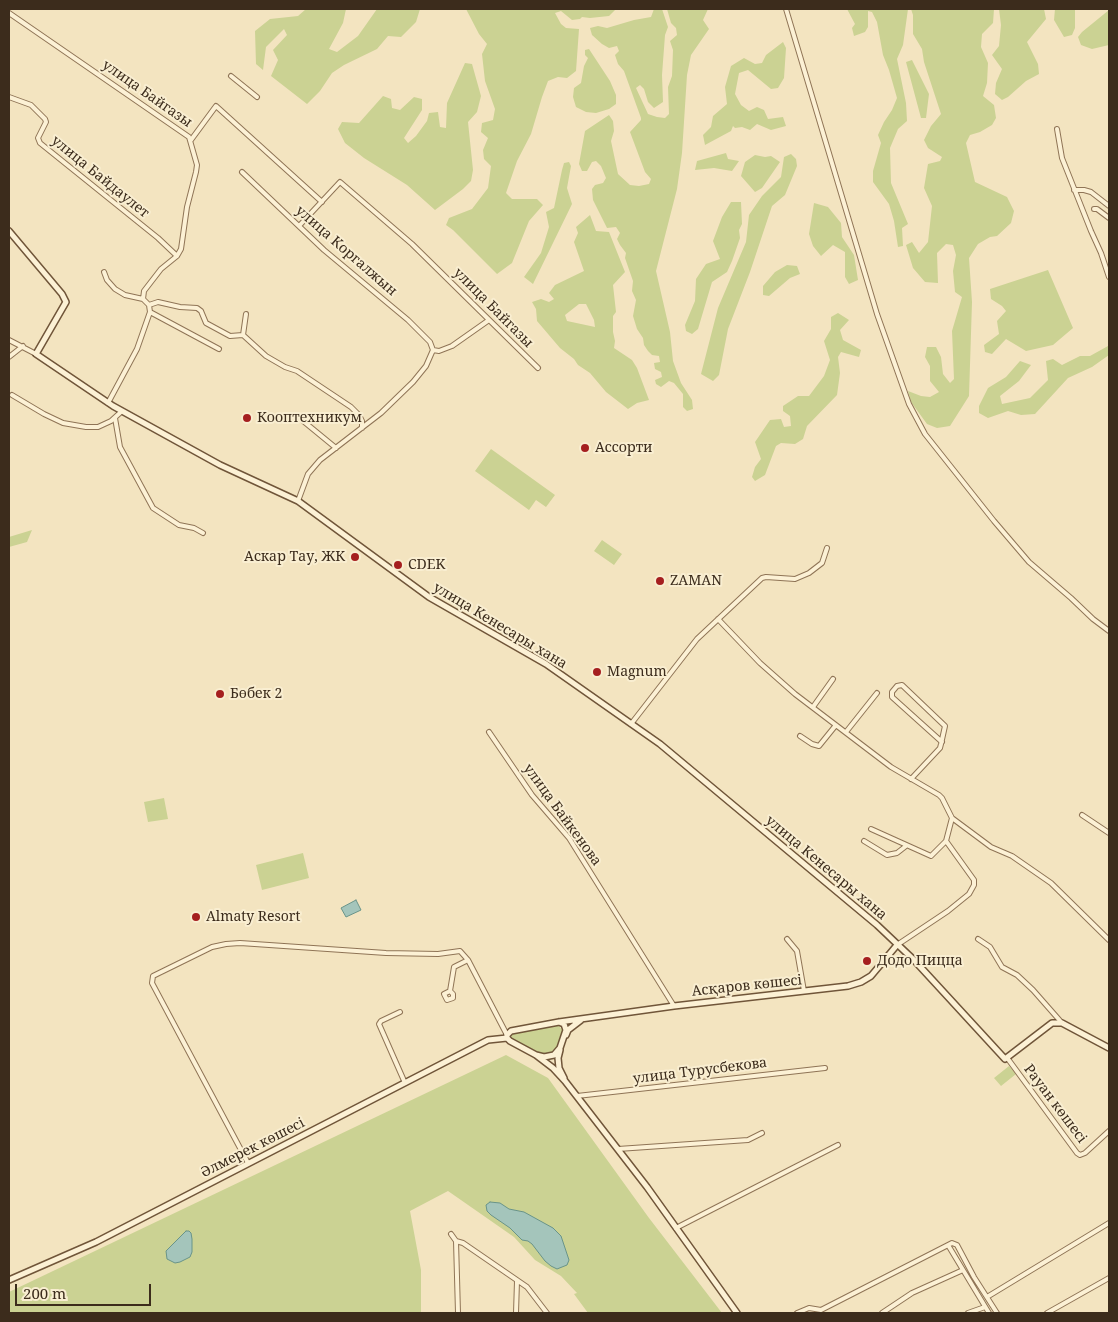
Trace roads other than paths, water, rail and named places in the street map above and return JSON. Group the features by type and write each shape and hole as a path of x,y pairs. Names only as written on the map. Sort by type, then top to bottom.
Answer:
{"street":[{"path":"786,9 877,314 905,395 925,434 1029,562 1109,631"},
{"name":"улица Байгазы","path":"9,13 191,140 216,106 322,202"},
{"path":"231,76 257,98"},
{"name":"улица Байдаулет","path":"9,97 31,105 45,118 46,122 38,138 40,144 158,238 177,256"},
{"path":"1057,128 1062,158 1109,277"},
{"path":"143,299 144,292 153,279 165,265 177,256 181,249 187,207 197,165 191,140"},
{"name":"улица Коргалжын","path":"242,172 324,250 408,320 430,342 433,350"},
{"name":"улица Байгазы","path":"300,226 340,182 412,244 538,368"},
{"path":"1074,190 1091,192 1109,206"},
{"path":"1094,209 1097,209 1109,218"},
{"path":"9,231 62,294 66,302 36,354 9,340"},
{"path":"104,272 106,280 115,289 126,295 143,299 149,304 150,312 136,349 108,403"},
{"path":"149,304 158,302 180,307 198,308 206,323 230,336 243,335 266,356 285,367 298,371 351,407 359,415 362,421 362,428"},
{"path":"150,312 219,349"},
{"path":"243,335 246,314"},
{"path":"298,501 308,474 320,460 380,413 413,382 426,366 433,350 439,351 452,346 489,320"},
{"path":"9,357 23,346"},
{"name":"улица Кенесары хана","path":"36,354 122,411 220,465 298,501 430,597 540,660 660,744 877,925 897,946"},
{"path":"12,394 44,414 63,423 92,427 104,424 115,418 122,411"},
{"path":"297,416 336,448"},
{"path":"115,418 120,448 153,508 179,525 194,528 203,533"},
{"path":"631,724 697,639 762,578 795,578 809,574 822,563 828,548"},
{"path":"718,619 782,684 891,767 939,795 952,818 991,847 1012,856 1051,883 1109,940"},
{"path":"813,707 834,679"},
{"path":"912,779 940,748 942,742 946,726 902,685 897,686 892,692 892,697 942,742"},
{"path":"846,732 877,693"},
{"path":"800,736 819,746 836,725"},
{"name":"улица Байкенова","path":"489,732 532,794 569,838 674,1006"},
{"path":"1082,815 1109,833"},
{"path":"871,830 931,856 946,840 952,818"},
{"path":"946,840 974,880 972,890 948,911 897,946 914,960 1002,1056 1008,1059 1048,1025 1062,1023"},
{"path":"864,841 887,855 897,853 906,846"},
{"path":"788,939 797,950 804,991"},
{"path":"978,940 990,947 1002,967 1017,975 1062,1023 1109,1048"},
{"path":"248,1163 152,983 153,976 212,947 226,944 240,943 386,954 438,954 460,951 468,960 510,1041 536,1055 565,1081 676,1228 737,1313"},
{"name":"Асқаров көшесі","path":"560,1022 674,1006 848,986 861,982 871,976 897,946"},
{"path":"450,991 454,967 468,960"},
{"path":"400,1012 381,1021 379,1024 405,1083"},
{"path":"536,1055 544,1057 554,1055 560,1048 568,1030 584,1019"},
{"path":"560,1022 564,1024 566,1030 558,1058 559,1068 565,1081"},
{"name":"Әлмерек көшесі","path":"9,1280 96,1242 488,1040 507,1037 511,1031 560,1022"},
{"name":"Рауан көшесі","path":"1008,1059 1077,1153 1080,1155 1085,1153 1109,1131"},
{"name":"улица Турусбекова","path":"577,1096 825,1068"},
{"path":"618,1150 748,1140 762,1133"},
{"path":"676,1228 838,1145"},
{"path":"987,1297 1109,1223"},
{"path":"451,1234 456,1241 458,1313"},
{"path":"456,1241 463,1243 528,1287 547,1313"},
{"path":"796,1313 809,1308 821,1312 952,1243 957,1245 997,1313"},
{"path":"948,1245 951,1253 989,1313"},
{"path":"882,1313 912,1293 963,1270"},
{"path":"1047,1313 1109,1278"},
{"path":"516,1313 517,1281"},
{"path":"968,1313 985,1307"}],"water":[{"path":"356,900 361,910 346,917 341,908"},
{"path":"490,1202 500,1203 509,1209 524,1212 553,1228 561,1236 569,1260 567,1265 557,1269 551,1266 532,1244 522,1240 510,1228 487,1211 486,1205"},
{"path":"186,1231 191,1233 192,1239 190,1257 175,1263 167,1259 166,1251"}],"place":[{"name":"Кооптехникум","path":"247,418"},
{"name":"Ассорти","path":"585,448"},
{"name":"Аскар Тау, ЖК","path":"355,557"},
{"name":"CDEK","path":"398,565"},
{"name":"ZAMAN","path":"660,581"},
{"name":"Magnum","path":"597,672"},
{"name":"Бөбек 2","path":"220,694"},
{"name":"Almaty Resort","path":"196,917"},
{"name":"Додо Пицца","path":"867,961"}]}
